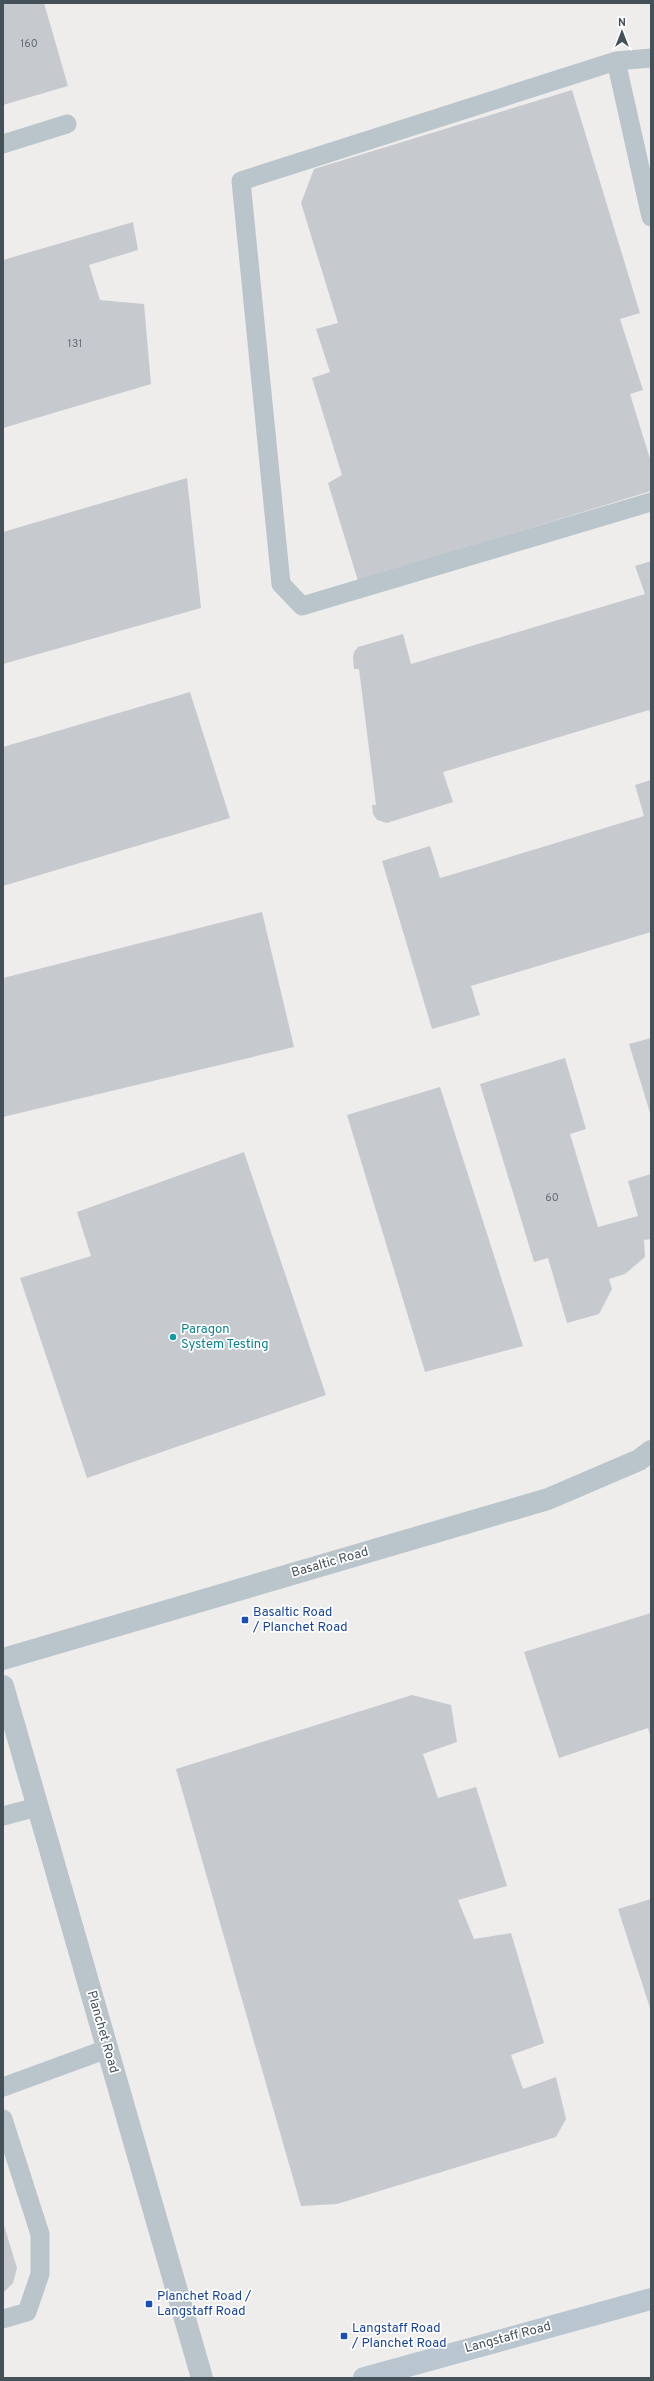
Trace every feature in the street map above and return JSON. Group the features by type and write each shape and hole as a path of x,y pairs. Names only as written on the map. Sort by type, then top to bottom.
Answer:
{"main road":[{"name":"Langstaff Road","path":"364,2378 651,2299"}],"street":[{"name":"Basaltic Road","path":"3,1658 548,1499 640,1460 651,1451"},
{"name":"Planchet Road","path":"3,1686 202,2378"}],"lane":[{"path":"651,58 616,61 241,181 281,584 302,606 651,502"},
{"path":"616,61 651,217"},
{"path":"3,144 67,124"},
{"path":"3,1816 38,1807"},
{"path":"3,2087 107,2049"},
{"path":"3,2119 40,2234 40,2274 27,2312 3,2319"}],"building":[{"path":"3,3 44,3 68,86 3,105"},
{"path":"572,90 640,313 620,319 643,390 630,394 651,462 651,491 358,581 328,483 342,475 312,378 330,372 316,329 338,323 301,203 314,169"},
{"path":"133,222 138,250 89,265 100,300 144,304 151,384 3,428 3,260"},
{"path":"187,478 201,608 3,664 3,532"},
{"path":"651,561 651,717 649,710 443,772 453,802 387,823 377,820 373,814 372,805 376,805 359,669 354,669 354,652 358,647 403,634 411,664 645,594 635,566"},
{"path":"190,692 230,818 3,886 3,747"},
{"path":"651,780 651,932 471,986 480,1015 432,1029 382,861 430,846 440,878 474,868 644,816 635,785"},
{"path":"262,912 294,1047 3,1117 3,978"},
{"path":"651,1038 651,1116 629,1044"},
{"path":"565,1058 586,1129 570,1134 598,1227 638,1216 628,1181 651,1174 651,1239 644,1240 645,1257 625,1274 609,1279 612,1289 599,1314 567,1323 548,1258 534,1262 480,1084"},
{"path":"440,1087 523,1346 425,1372 347,1115"},
{"name":"Paragon System Testing","path":"244,1152 326,1395 87,1478 20,1278 91,1256 77,1212"},
{"path":"651,1613 651,1738 648,1728 559,1758 524,1652"},
{"path":"412,1695 451,1705 457,1742 423,1754 438,1798 476,1787 507,1886 458,1900 474,1939 511,1933 544,2043 511,2055 523,2089 556,2077 566,2119 556,2137 337,2204 301,2206 176,1769"},
{"path":"651,1899 651,2011 618,1909"},
{"path":"3,2222 17,2268 13,2283 3,2293"}],"place":[{"name":"Paragon System Testing","path":"173,1337"},
{"name":"Basaltic Road / Planchet Road","path":"245,1620"},
{"name":"Planchet Road / Langstaff Road","path":"149,2304"},
{"name":"Langstaff Road / Planchet Road","path":"344,2336"}]}
